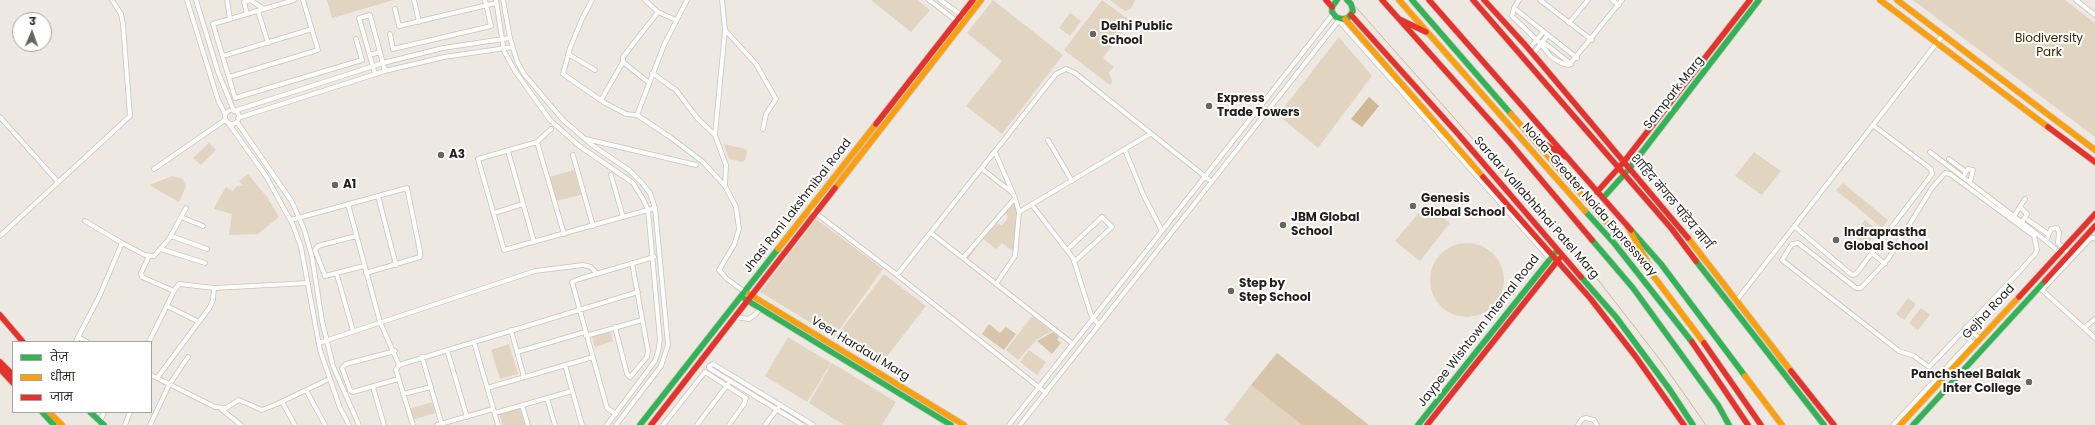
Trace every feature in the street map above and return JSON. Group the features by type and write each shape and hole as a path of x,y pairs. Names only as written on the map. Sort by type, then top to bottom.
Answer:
{"main road":[{"name":"Jhasi Rani Lakshmibai Road","path":"964,17 973,0"},
{"name":"Jhasi Rani Lakshmibai Road","path":"640,425 744,294 809,208 959,23 981,0"},
{"path":"1326,0 1332,7 1333,14"},
{"path":"1332,7 1338,0"},
{"path":"1347,0 1352,7"},
{"path":"1341,20 1351,15 1352,7 1356,0"},
{"path":"1382,0 1570,212 1633,288 1718,405 1729,425"},
{"name":"Noida-Greater Noida Expressway","path":"1399,0 1614,243 1691,341 1748,425"},
{"name":"Noida-Greater Noida Expressway","path":"1412,0 1655,278 1703,341 1761,425"},
{"path":"1429,0 1661,264 1782,425"},
{"path":"1473,0 1671,228 1824,425"},
{"name":"शाहिद मंगल पांडेय मार्ग","path":"1484,0 1529,49 1623,163 1675,222 1834,425"},
{"name":"Sampark Marg","path":"1597,192 1623,163 1750,0"},
{"name":"Sampark Marg","path":"1603,198 1629,169 1759,0"},
{"path":"1880,0 2095,162"},
{"path":"1897,0 2095,150"},
{"name":"Sardar Vallabhbhai Patel Marg","path":"1333,14 1341,20 1610,322 1684,425"},
{"name":"Sardar Vallabhbhai Patel Marg","path":"1351,15 1459,135 1616,317 1670,390 1693,425"},
{"path":"1399,19 1429,34"},
{"name":"Jhasi Rani Lakshmibai Road","path":"651,425 750,298 959,23"},
{"path":"1533,138 1566,157"},
{"name":"Gejha Road","path":"1900,425 1921,398 1972,341 2059,248 2095,214"},
{"path":"1627,225 1649,262 1655,278"},
{"name":"Gejha Road","path":"1912,425 2041,289 2095,226"},
{"name":"Jaypee Wishtown Internal Road","path":"1418,425 1557,250"},
{"name":"Jaypee Wishtown Internal Road","path":"1427,425 1562,256"},
{"name":"Veer Hardaul Marg","path":"744,294 964,425"},
{"name":"Veer Hardaul Marg","path":"750,298 760,308 951,425"},
{"path":"0,315 23,341"},
{"path":"0,362 12,374"},
{"path":"0,369 12,381"},
{"path":"43,413 54,425"},
{"path":"50,413 62,425"},
{"path":"91,413 102,423"}],"street":[{"path":"0,236 130,116 123,24 121,14 112,0"},
{"path":"187,0 218,100 225,114 225,120"},
{"path":"196,0 220,78 238,120 275,176 304,229 312,256 333,366 359,425"},
{"path":"227,0 230,19"},
{"path":"247,14 244,2 250,0 264,9"},
{"path":"294,0 213,24 235,98 362,60 356,39"},
{"path":"229,76 318,50 303,0"},
{"path":"415,0 419,22"},
{"path":"390,34 393,49 492,26 485,0"},
{"path":"504,0 510,38 517,61 524,74 563,120 585,139 629,170 650,193 656,208 668,345 661,366 616,425"},
{"path":"592,0 582,19 568,54 563,74 617,110 637,115 703,162 725,186 736,207 739,229 734,245 719,270 727,280 744,294"},
{"path":"645,0 658,12 676,20"},
{"path":"637,115 648,82 676,20 687,0"},
{"path":"714,134 725,30 722,0"},
{"path":"929,0 959,23"},
{"path":"940,0 964,17"},
{"path":"1519,0 1514,8 1512,16 1536,40 1571,64 1592,40 1622,0"},
{"path":"1540,0 1592,40"},
{"path":"1546,5 1550,0"},
{"path":"1569,23 1588,0"},
{"path":"1612,0 1619,5"},
{"path":"2076,0 2095,15"},
{"path":"395,9 399,26 487,6 496,2 504,48 515,72 550,120 578,145 633,183 644,199 648,210 654,257 660,340 655,361 607,425"},
{"path":"1514,8 1547,36 1577,58"},
{"path":"258,11 268,43"},
{"path":"601,100 623,62 623,57 658,12"},
{"path":"1009,425 1333,14"},
{"path":"375,74 359,18 370,15 385,71"},
{"path":"1020,425 1098,324 1341,20"},
{"path":"223,56 312,29"},
{"path":"725,30 756,64 776,99 766,114 763,129"},
{"path":"1529,49 1543,32"},
{"path":"1737,300 1874,126 1943,35"},
{"path":"1533,54 1547,36"},
{"path":"225,114 230,111 383,63 443,48 510,38"},
{"path":"230,124 385,71 444,57 513,47"},
{"path":"370,55 380,52"},
{"path":"568,54 595,70"},
{"path":"623,62 648,82"},
{"path":"897,275 1056,74 1066,69 1076,73 1150,134 1212,182"},
{"path":"652,73 676,90 698,119 714,134 726,165 725,186"},
{"path":"0,117 58,182"},
{"path":"225,120 230,124 266,176 291,220 301,247 319,343 329,379 340,408 349,425"},
{"path":"154,169 225,120"},
{"path":"1794,226 1853,275 1872,254 1931,177 1932,171 1874,126"},
{"path":"551,129 537,142 478,159 504,250 656,208"},
{"path":"1019,212 1150,134"},
{"path":"585,139 696,165"},
{"path":"1048,140 1072,181"},
{"path":"537,142 564,234"},
{"path":"1125,150 1143,194 1162,231"},
{"path":"508,151 534,242"},
{"path":"995,152 1013,193 1019,212 1015,256 996,284"},
{"path":"1930,152 2046,241 2070,254"},
{"path":"573,155 593,226"},
{"path":"1949,159 1966,172"},
{"path":"982,169 1013,193"},
{"path":"1963,177 1968,169 1973,170 1970,182"},
{"path":"1947,173 2034,236 2036,240 2035,254 1931,366 1927,366 1914,356 1899,351 1782,260 1792,244 1798,243 1860,289 1885,264 1903,238 1932,188 1947,173"},
{"path":"611,175 623,217"},
{"path":"291,220 407,188 420,255 418,259 366,274"},
{"path":"378,196 396,265"},
{"path":"964,258 1015,198"},
{"path":"2014,216 2025,199"},
{"path":"348,204 380,322 395,352 399,365"},
{"path":"494,212 523,204"},
{"path":"1032,205 1067,250 1074,262 1092,319 1098,324"},
{"path":"2020,207 2027,214 2022,222"},
{"path":"85,221 122,243 149,256 154,256 171,236 186,208"},
{"path":"809,208 897,275 1046,393"},
{"path":"181,217 203,226"},
{"path":"1067,250 1100,218 1105,219 1112,227 1074,262"},
{"path":"2028,220 2048,234"},
{"path":"2046,241 2051,229 2056,228 2059,232 2057,240 2059,248"},
{"path":"931,233 1073,344"},
{"path":"171,236 207,249"},
{"path":"356,236 315,248 324,275 327,277 364,266"},
{"path":"2095,238 2091,238 2041,289 2095,338"},
{"path":"76,341 100,297 122,243"},
{"path":"161,249 205,263"},
{"path":"1872,254 1885,264"},
{"path":"149,256 141,273 142,277 174,291"},
{"path":"616,414 607,408 578,309 572,282 654,257"},
{"path":"615,327 627,374 630,377 648,354 632,263"},
{"path":"319,343 535,271 583,265 591,267 597,274"},
{"path":"337,275 353,331"},
{"path":"150,341 174,291 178,285 182,283 214,288 308,283"},
{"path":"157,378 199,322 213,300 214,288"},
{"path":"412,425 398,379 396,367 399,365 578,309 638,292"},
{"path":"167,306 199,322"},
{"path":"734,317 749,319 756,314 760,308"},
{"path":"2084,328 2095,319"},
{"path":"517,352 642,320"},
{"path":"1966,327 1977,336"},
{"path":"511,330 524,377"},
{"path":"1962,332 1972,341"},
{"path":"78,337 85,341"},
{"path":"474,342 498,425"},
{"path":"447,350 466,417"},
{"path":"395,352 343,366 351,392 398,379"},
{"path":"150,425 169,385 188,357"},
{"path":"487,388 592,357"},
{"path":"422,358 440,425 466,417 522,405 572,391"},
{"path":"729,425 747,400 729,383 709,368 709,366 713,364 813,425"},
{"path":"565,365 582,425"},
{"path":"663,425 704,372 729,383 802,425"},
{"path":"152,376 169,385 221,408 241,425"},
{"path":"221,408 226,408 239,400 262,410 329,379"},
{"path":"696,425 729,383"},
{"path":"403,394 430,386"},
{"path":"373,387 384,425"},
{"path":"306,390 325,425"},
{"path":"547,398 555,425"},
{"path":"1892,425 1921,398"},
{"path":"282,402 296,425"},
{"path":"522,405 528,425"},
{"path":"766,425 780,405"},
{"path":"102,423 104,413"},
{"path":"125,425 130,413"},
{"path":"1578,425 1582,419 1586,418 1594,420 1598,425"}],"green space":[{"path":"327,0 394,0 332,18"},
{"path":"871,0 917,0 930,10 911,32"},
{"path":"993,0 1063,55 1002,134 966,106 1002,61 967,33"},
{"path":"1102,0 1131,21 1103,58 1114,67 1109,72 1112,82 1110,85 1064,50"},
{"path":"1110,0 1135,0 1131,9 1125,11"},
{"name":"Biodiversity Park","path":"1913,0 2065,0 2095,23 2095,137"},
{"path":"1070,13 1081,21 1070,36 1059,28"},
{"path":"1339,37 1372,76 1318,148 1278,115"},
{"path":"209,143 216,150 201,165 193,158"},
{"path":"724,144 745,149 747,151 745,160 742,162 729,159"},
{"path":"1754,152 1781,171 1762,195 1735,176"},
{"path":"574,170 581,195 556,201 549,177"},
{"path":"248,174 267,197 279,217 258,234 229,235 232,214 214,209 226,187 233,191 237,186 243,186 239,181"},
{"path":"172,176 183,179 186,186 179,202 149,185"},
{"path":"1843,183 1888,220 1882,228 1836,190"},
{"path":"1015,200 1017,213 1015,253 1002,243 996,249 983,239 968,259 965,257 996,222 1002,226 1008,217 1006,214 1002,215"},
{"path":"1426,204 1450,223 1420,261 1395,241"},
{"path":"816,219 883,269 834,337 760,292"},
{"path":"1865,220 1878,231 1866,245 1853,235"},
{"path":"1467,243 1481,246 1493,254 1501,266 1504,280 1501,294 1493,306 1481,314 1467,317 1453,314 1441,306 1433,294 1430,280 1433,266 1441,254 1453,246"},
{"path":"884,274 926,306 882,363 837,335"},
{"path":"1908,298 1916,304 1904,320 1896,314"},
{"path":"1921,308 1930,315 1918,330 1909,323"},
{"path":"1032,316 1052,331 1036,340 1018,360 1006,350"},
{"path":"610,331 613,341 595,347 592,337"},
{"path":"788,337 831,363 807,402 765,376"},
{"path":"509,344 518,374 500,379 491,350"},
{"path":"1029,350 1046,362 1037,375 1020,362"},
{"path":"832,363 896,402 882,425 844,425 809,403"},
{"path":"1251,385 1302,425 1231,425 1224,420"},
{"path":"432,402 435,413 412,420 409,409"},
{"path":"520,408 525,425 503,425 499,414"}],"shaded area":[{"path":"1369,97 1379,106 1362,127 1351,119"},
{"path":"989,324 1000,333 1006,327 1016,334 1004,350 982,334"},
{"path":"1053,332 1059,337 1057,340 1061,343 1052,354 1037,341"},
{"path":"1277,353 1369,425 1302,425 1251,385"}],"waterway":[{"path":"1354,5 1599,281 1661,361 1706,425"}],"traffic: fast":[{"path":"1337,0 1332,7 1332,12 1336,17 1342,19 1348,18 1353,11 1351,4 1347,0"},
{"path":"1412,0 1511,114"},
{"path":"1603,198 1629,169 1759,0"},
{"path":"1585,211 1614,243 1692,342"},
{"path":"1631,230 1661,264 1745,376"},
{"path":"1592,240 1633,288 1718,405 1729,425"},
{"path":"640,425 778,249"},
{"path":"1418,425 1555,253"},
{"path":"1696,261 1824,425"},
{"path":"1581,277 1616,317 1670,390 1693,425"},
{"path":"1913,425 2045,281"},
{"path":"745,299 951,425"},
{"path":"43,413 54,425"},
{"path":"91,413 104,425"}],"traffic: slow":[{"path":"835,188 981,0"},
{"path":"1399,0 1585,211"},
{"path":"1880,0 2048,127"},
{"path":"1897,0 2095,150"},
{"path":"1345,19 1483,177"},
{"path":"1511,114 1655,278 1704,343"},
{"path":"778,249 876,124"},
{"path":"1627,225 1652,270"},
{"path":"1688,238 1791,371"},
{"path":"749,294 964,425"},
{"path":"1900,425 2019,297"},
{"path":"1745,376 1782,425"},
{"path":"50,413 62,425"}],"traffic: jam":[{"path":"876,124 973,0"},
{"path":"1326,0 1332,7"},
{"path":"1382,0 1510,143 1592,240"},
{"path":"1429,0 1631,230"},
{"path":"1473,0 1671,228 1696,261"},
{"path":"1484,0 1528,48 1688,238"},
{"path":"1597,192 1623,163 1750,0"},
{"path":"1351,15 1459,135 1581,277"},
{"path":"1399,19 1426,32"},
{"path":"2048,127 2095,162"},
{"path":"1535,138 1566,157"},
{"path":"1483,177 1590,298 1636,357 1684,425"},
{"path":"651,425 835,188"},
{"path":"2019,297 2095,214"},
{"path":"2045,281 2095,226"},
{"path":"1427,425 1559,259"},
{"path":"0,315 22,341"},
{"path":"1692,342 1748,425"},
{"path":"1704,343 1761,425"},
{"path":"0,362 12,374"},
{"path":"0,369 12,382"},
{"path":"1791,371 1834,425"}],"place":[{"name":"Delhi Public School","path":"1093,34"},
{"name":"Express Trade Towers","path":"1209,106"},
{"name":"A3","path":"441,155"},
{"name":"A1","path":"335,185"},
{"name":"Genesis Global School","path":"1413,206"},
{"name":"JBM Global School","path":"1283,225"},
{"name":"Indraprastha Global School","path":"1836,240"},
{"name":"Step by Step School","path":"1231,291"},
{"name":"Panchsheel Balak Inter College","path":"2029,382"}]}
